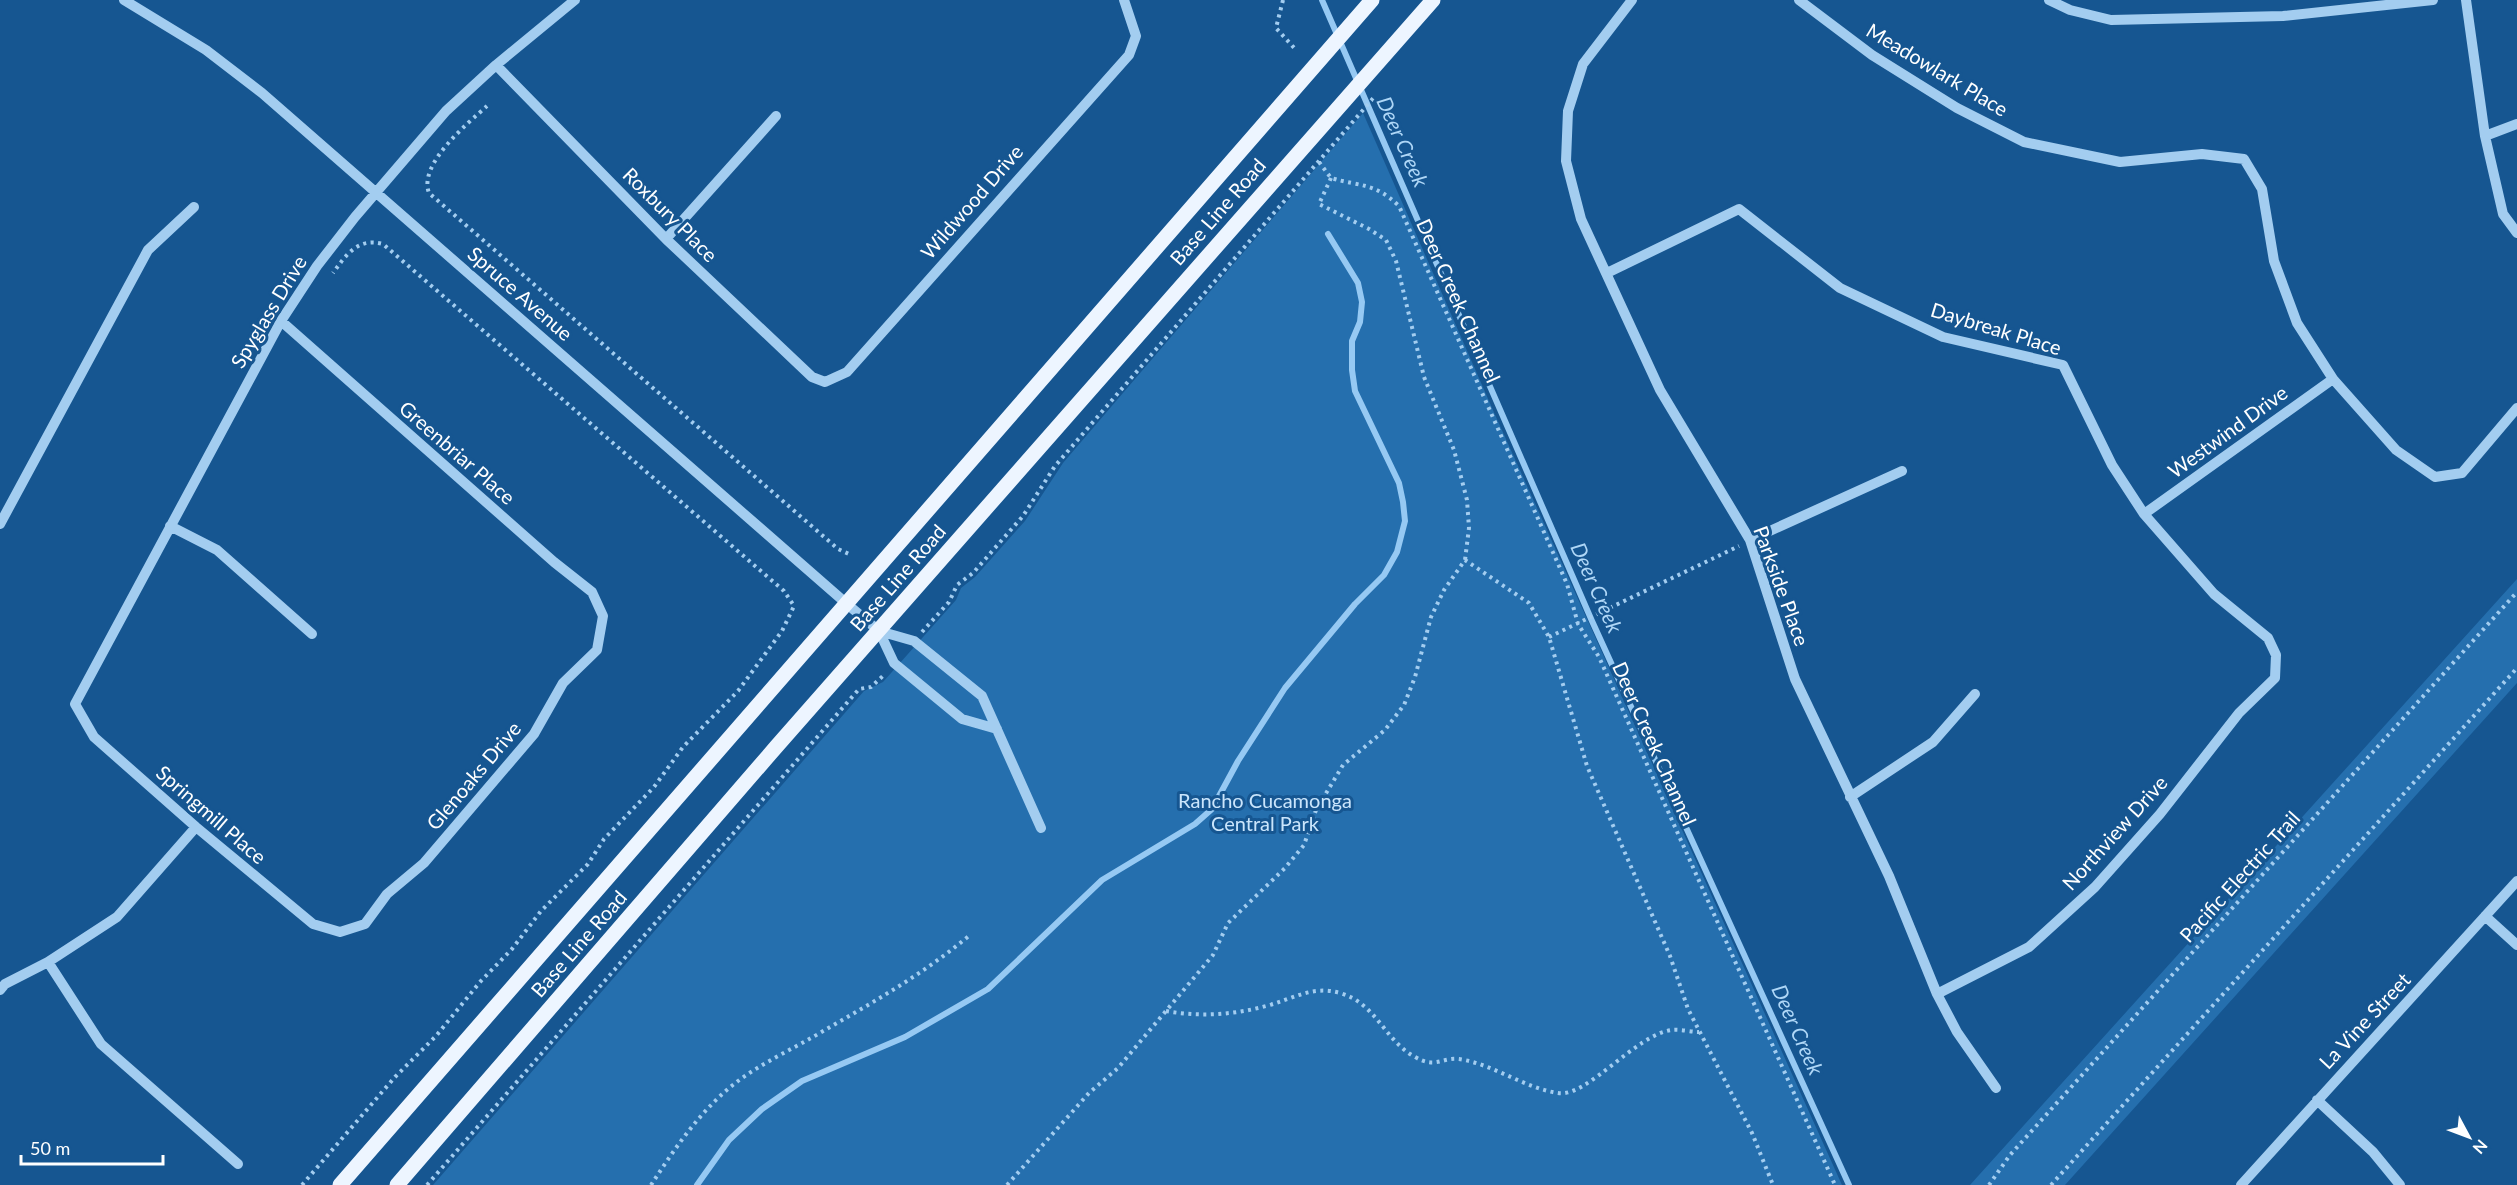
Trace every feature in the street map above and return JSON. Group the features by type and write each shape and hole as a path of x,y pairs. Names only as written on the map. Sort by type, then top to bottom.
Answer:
{"main road":[{"name":"Base Line Road","path":"340,1185 1372,0"},
{"name":"Base Line Road","path":"397,1185 1433,0"}],"street":[{"name":"Spruce Avenue","path":"124,0 214,56 262,93 879,631"},
{"name":"Spyglass Drive","path":"75,704 281,321 317,266 375,192 446,111 496,65 575,0"},
{"name":"Wildwood Drive","path":"825,382 847,372 1129,55 1136,36 1124,0"},
{"name":"Parkside Place","path":"1632,0 1583,64 1568,111 1566,161 1581,219 1660,390 1750,540 1795,679 1889,876 1937,994 1957,1032 1996,1088"},
{"name":"Meadowlark Place","path":"1798,0 1872,55 1957,108 2024,142 2120,162 2202,154 2244,159 2262,189 2274,261 2297,323 2333,379"},
{"path":"1810,9 1816,0"},
{"path":"2049,0 2070,10 2111,20 2283,16 2433,0"},
{"path":"2466,0 2485,136 2503,214 2517,233"},
{"name":"Roxbury Place","path":"496,65 666,239 812,377 825,382"},
{"path":"666,239 776,116"},
{"path":"2485,136 2517,124"},
{"path":"0,524 148,250 194,207"},
{"name":"Daybreak Place","path":"1607,273 1739,209 1840,288 1943,337 2063,365 2112,465 2144,514 2214,594 2268,639 2276,655"},
{"name":"Greenbriar Place","path":"281,321 554,562 592,592 603,616"},
{"path":"2333,379 2396,450 2435,477 2462,473 2517,408"},
{"name":"Westwind Drive","path":"2144,514 2333,379"},
{"path":"1750,540 1902,471"},
{"path":"170,526 218,550 312,634"},
{"name":"Glenoaks Drive","path":"340,932 365,924 387,894 424,863 534,734 563,683 597,650 603,616"},
{"path":"879,631 894,663 962,719 997,729"},
{"path":"879,631 914,641 982,696 1041,828"},
{"name":"Northview Drive","path":"1937,994 2030,947 2095,887 2160,814 2239,712 2275,678 2276,655"},
{"path":"1850,797 1933,742 1975,694"},
{"name":"Springmill Place","path":"75,704 94,737 196,827 313,924 340,932"},
{"path":"0,990 5,984 48,962 117,917 196,827"},
{"name":"La Vine Street","path":"2241,1185 2517,881"},
{"path":"2486,916 2517,945"},
{"path":"48,962 102,1044 238,1164"},
{"path":"2317,1100 2373,1152 2400,1185"}],"path":[{"path":"1283,0 1276,28 1296,50"},
{"path":"933,619 949,602 957,585 973,573 1023,516 1055,466 1376,95"},
{"path":"488,106 432,163 426,176 429,193 838,549 851,555"},
{"path":"1007,1185 1089,1093 1118,1068 1212,955 1228,923 1285,868 1304,845 1316,810 1343,765 1385,730 1404,705 1415,677 1431,617 1444,590 1465,560 1469,528 1467,500 1454,450 1424,377 1396,261 1386,240 1319,204 1331,178 1319,162"},
{"name":"Deer Creek Channel","path":"1331,178 1367,184 1389,196 1399,206 1567,584 1578,624 1599,657 1835,1185"},
{"path":"302,1185 395,1077 436,1036 475,988 512,949 541,910 588,864 604,839 654,787 683,747 738,691 782,631 794,606 784,591 383,244 374,242 355,247 333,273"},
{"path":"1549,638 1607,612 1750,540"},
{"path":"1465,560 1529,603 1549,638 1587,766 1670,956 1688,1009 1752,1133 1773,1185"},
{"name":"Pacific Electric Trail","path":"1989,1185 2010,1155 2517,592"},
{"path":"2051,1185 2517,668"},
{"path":"427,1185 859,689 880,681"},
{"path":"651,1185 672,1152 709,1108 739,1081 900,987 938,962 970,935"},
{"path":"1166,1011 1206,1015 1264,1006 1317,989 1342,993 1364,1004 1414,1057 1434,1064 1457,1059 1560,1094 1581,1088 1614,1061 1671,1030 1700,1032"}],"green space":[{"name":"Rancho Cucamonga Central Park","path":"1363,113 1496,417 1842,1185 433,1185 864,691 883,682 956,600 961,588 975,577 1025,521 1063,463"},
{"path":"2517,579 2517,683 2065,1185 1970,1185"}],"waterway":[{"name":"Deer Creek","path":"1322,0 1592,621 1849,1185"},
{"path":"697,1185 729,1140 762,1109 802,1081 905,1037 988,989 1102,880 1195,824 1212,809 1238,761 1285,688 1355,604 1384,575 1397,552 1405,521 1403,502 1399,483 1355,391 1352,341 1360,322 1362,302 1358,283 1328,234"}]}
